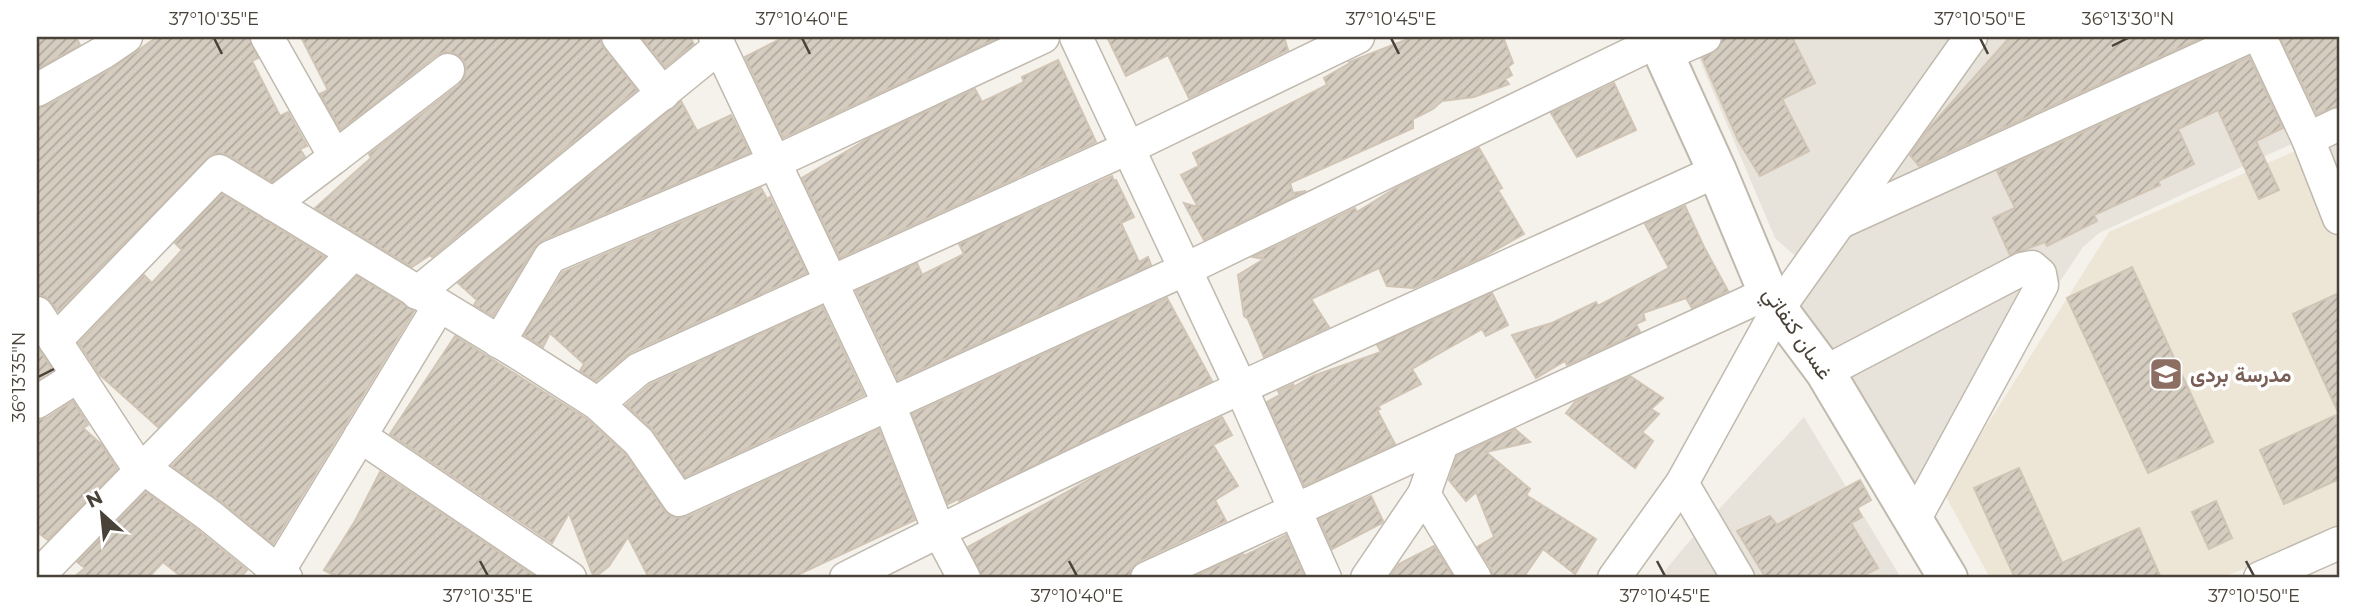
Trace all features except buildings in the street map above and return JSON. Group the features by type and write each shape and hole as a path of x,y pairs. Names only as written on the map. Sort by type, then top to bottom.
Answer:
{"street":[{"path":"267,37 335,157"},
{"path":"618,37 663,94"},
{"path":"499,342 550,257 775,162 1043,37"},
{"path":"1076,37 1241,388 1325,578"},
{"path":"598,404 639,369 1128,148 1358,37"},
{"path":"55,341 219,172 598,404 639,442 679,500 888,402 1185,269 1659,44 1705,37"},
{"path":"1614,578 1682,483 1773,301 1842,222 1971,37"},
{"path":"1842,222 2248,37"},
{"path":"2260,37 2308,139 2339,218"},
{"path":"37,90 109,42"},
{"path":"37,313 134,461 210,516 278,576 360,436 428,299 663,94 717,42 888,402 939,531 964,578"},
{"name":"غسان كنفاتي","path":"1659,44 1773,301 1825,372 1948,578"},
{"path":"274,204 448,69"},
{"path":"2308,139 2339,124"},
{"path":"846,578 1241,388 1717,171"},
{"path":"37,577 353,254"},
{"path":"1825,372 2022,269 2032,267 2040,274 2042,285 1913,522"},
{"path":"1147,578 1442,444 1773,301"},
{"path":"37,402 78,376"},
{"path":"360,436 570,578"},
{"path":"1367,578 1424,494 1442,444"},
{"path":"1682,483 1738,578"},
{"path":"1424,494 1475,578"},
{"path":"2260,578 2339,543"}],"shaded area":[{"path":"1690,37 1950,37 1911,91 1803,263 1775,238"},
{"path":"1986,37 2339,37 2339,190 2313,134 2099,233 2083,247 1912,503 1794,305 1968,67"},
{"path":"2300,149 2339,238 2339,527 2222,578 1990,578 1944,493 2109,232"},
{"path":"1804,417 1901,578 1659,578 1686,545"}],"place":[{"name":"مدرسة بردى","path":"2166,374"}]}
